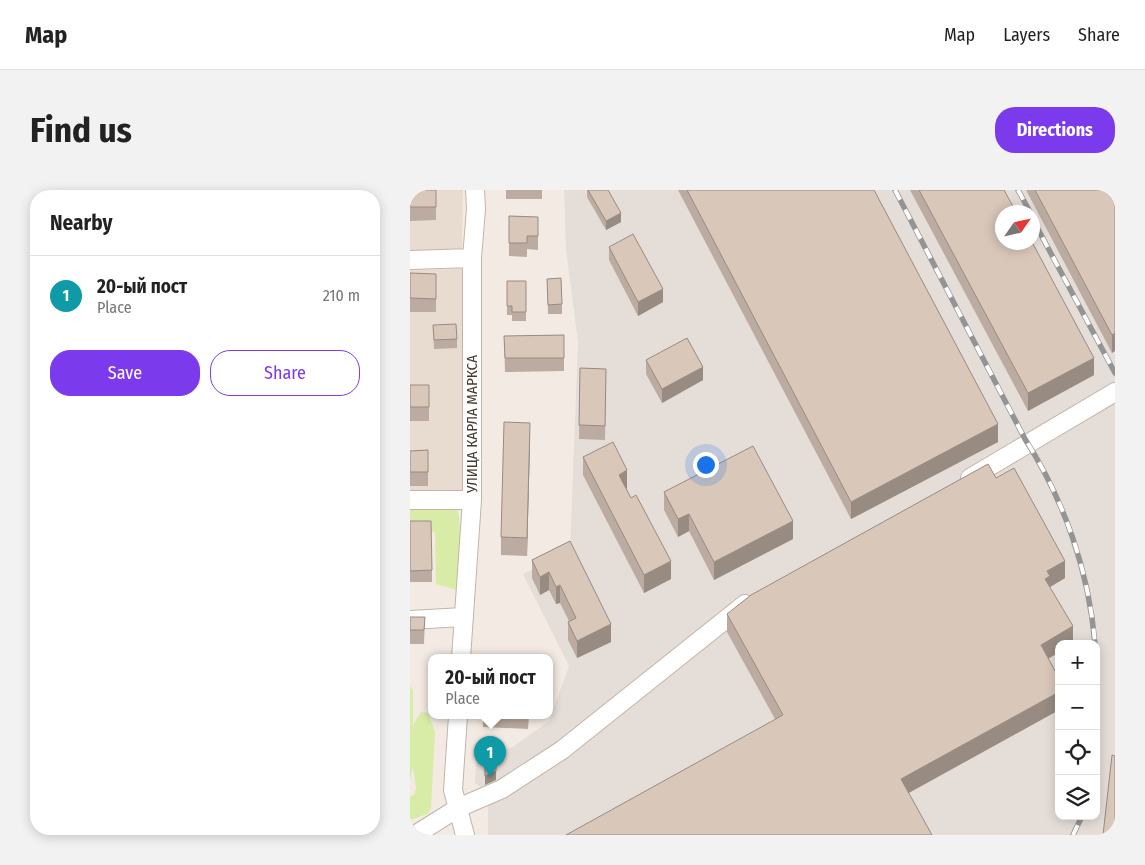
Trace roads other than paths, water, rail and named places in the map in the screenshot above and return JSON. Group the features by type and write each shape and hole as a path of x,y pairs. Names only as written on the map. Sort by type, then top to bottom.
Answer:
{"street":[{"name":"УЛИЦА КАРЛА МАРКСА","path":"461,654 472,500 472,258 476,208 475,190"},
{"path":"410,260 472,258"},
{"path":"956,486 1115,392"},
{"path":"410,500 472,500"},
{"path":"414,835 458,808 502,789 562,750 754,596"},
{"path":"410,620 463,617"},
{"path":"458,719 453,790 465,835"}],"railway":[{"path":"895,190 1025,439 1052,486 1063,511 1080,563 1087,590 1095,640"},
{"path":"1018,190 1026,205"},
{"path":"1040,233 1115,373"},
{"path":"1073,835 1080,820"}],"place":[{"name":"20-ый пост","path":"490,777"}]}
